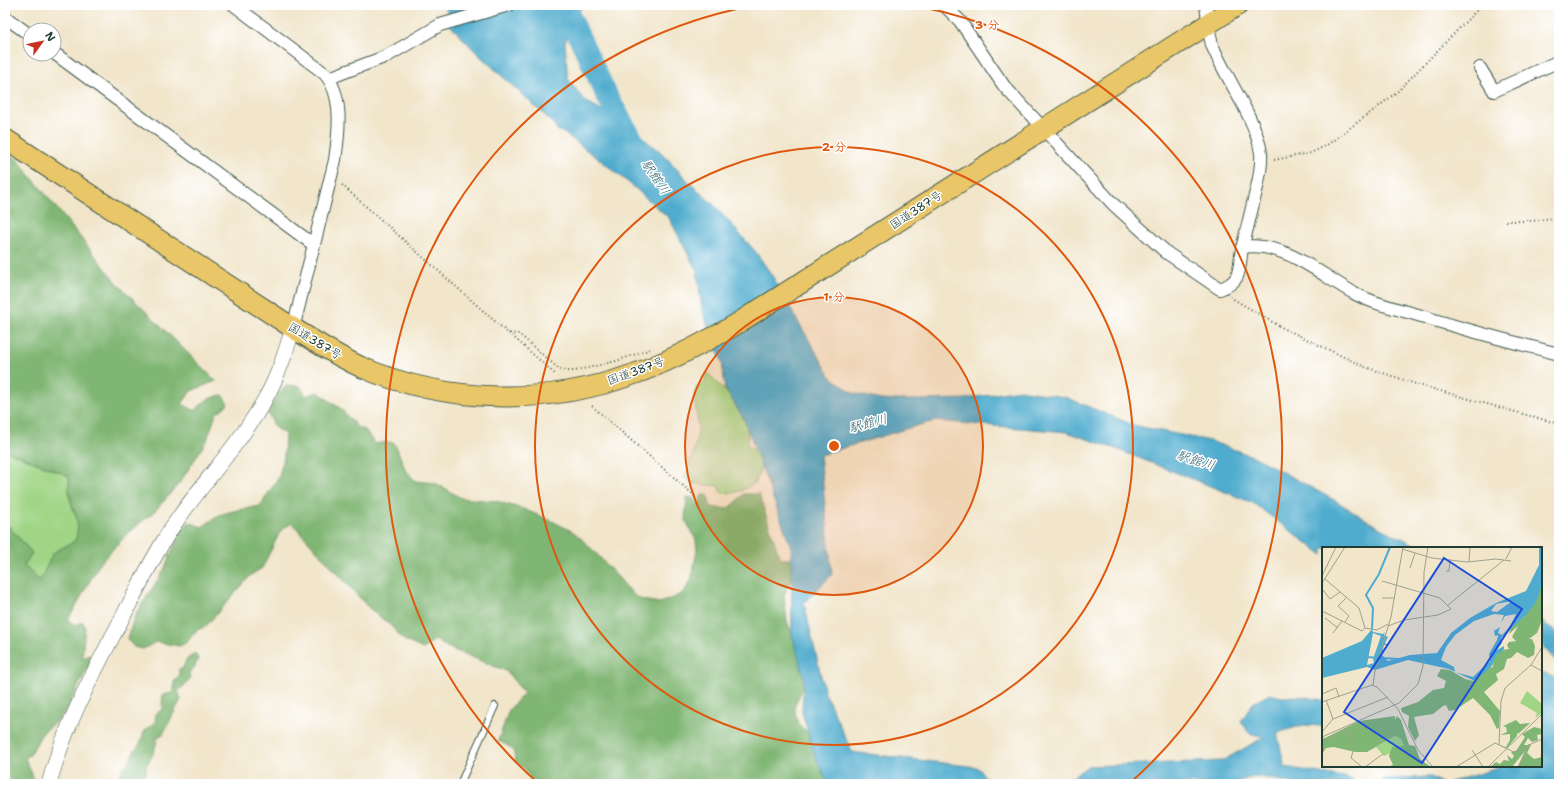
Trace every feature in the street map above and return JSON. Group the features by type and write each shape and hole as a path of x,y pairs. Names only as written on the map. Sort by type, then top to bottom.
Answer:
{"highway":[{"name":"国道387号","path":"5,139 337,355 382,375 423,387 482,395 543,396 588,388 634,374 695,348 769,305 1041,131 1207,14 1238,5"}],"street":[{"path":"50,784 55,761 78,702 161,544 187,506 243,432 264,401 279,371 293,327 331,176 338,139 339,121 336,100 330,78 234,5"},
{"path":"330,78 387,56 432,29 445,23 509,5"},
{"path":"944,5 960,21 1004,86 1041,131 1129,220 1167,253 1220,289 1232,284 1238,275 1242,247 1252,213 1261,159 1258,140 1250,121 1212,45 1207,14"},
{"path":"5,17 22,29"},
{"path":"62,59 314,245"},
{"path":"1480,68 1494,91 1559,61"},
{"path":"1242,247 1261,246 1282,251 1297,258 1354,293 1392,308 1559,354"}],"lane":[{"path":"460,784 495,706"}],"path":[{"path":"1261,159 1269,161 1311,153 1327,145 1398,91 1482,5"},
{"path":"331,176 555,374"},
{"path":"1506,221 1532,221 1558,217 1556,235 1559,254"},
{"path":"1220,289 1235,301 1280,327 1365,367 1420,385 1559,424"},
{"path":"508,333 519,334 559,369 566,371 575,371 616,362 654,348"},
{"path":"592,406 696,497"}],"green space":[{"path":"5,146 118,284 216,381 191,391 182,404 195,411 207,400 223,395 228,404 216,414 207,440 181,481 155,511 128,533 100,563 68,620 74,625 83,622 85,627 82,658 89,655 92,658 67,710 58,720 47,728 41,735 30,755 25,758 35,784 5,784 5,522 32,553 24,566 40,581 53,553 75,541 78,527 71,502 69,476 5,450"},
{"path":"707,373 730,396 742,414 748,435 747,445 758,452 761,466 756,482 744,489 732,493 722,493 717,485 700,484 684,478 694,450 698,432 698,421 695,405 696,388 704,383"},
{"path":"287,385 300,386 306,396 318,392 341,409 358,428 365,430 375,444 386,442 393,443 396,446 405,469 415,481 435,483 461,498 496,501 523,509 575,533 594,551 634,595 642,600 660,603 680,595 686,589 691,580 697,551 696,540 685,519 687,497 693,498 698,506 702,495 708,495 710,506 725,509 736,503 743,494 759,494 780,559 795,559 792,576 784,596 787,621 794,639 797,653 804,668 806,681 794,707 798,724 810,734 823,775 836,784 541,784 530,778 525,769 516,762 513,749 498,741 509,710 524,693 506,671 449,648 435,640 423,649 404,640 390,625 368,607 292,523 281,530 262,568 251,575 206,626 197,630 187,642 180,646 156,642 143,649 134,647 127,639 135,615 164,570 181,531 189,522 202,527 219,515 260,506 279,477 284,456 285,434 275,428 268,413 277,395"},
{"path":"5,450 69,476 69,495 73,510 78,518 79,530 75,541 53,553 40,581 24,566 32,553 5,522"},
{"path":"195,653 198,659 194,668 189,672 190,680 178,691 181,699 163,734 158,737 153,755 146,765 146,773 144,777 139,784 117,784 123,767 127,764 132,757 132,754 140,744 144,732 155,722 156,714 164,708 162,705 163,695 172,693 174,690 174,682 179,676 179,669 183,668 186,660"}],"water":[{"path":"444,5 582,5 565,42 568,79 585,101 615,117 661,152 691,184 714,205 755,251 773,277 831,377 853,393 881,400 964,399 1019,390 1065,397 1133,425 1210,441 1255,457 1336,501 1382,529 1421,547 1322,547 1322,554 1253,503 1116,449 1067,432 936,421 820,455 832,575 804,603 825,693 852,752 977,767 992,784 828,784 814,753 802,712 804,677 792,634 791,547 744,419 725,389 722,362 702,310 697,271 669,218 600,160 564,133 557,130 553,123 479,55 448,23 447,11"},
{"path":"1542,621 1559,635 1559,665 1542,645"},
{"path":"1542,673 1559,679 1559,784 1444,784 1498,768 1497,767 1542,767"},
{"path":"1270,694 1282,697 1299,696 1322,700 1322,726 1303,725 1277,733 1285,767 1344,777 1361,784 1295,784 1257,776 1239,781 1239,784 1063,784 1088,766 1222,761 1264,737 1249,733 1241,721 1253,703"},
{"path":"1431,777 1443,784 1378,784 1384,779"}],"waterway":[{"name":"駅館川","path":"562,5 569,15 608,98 638,149"}]}
